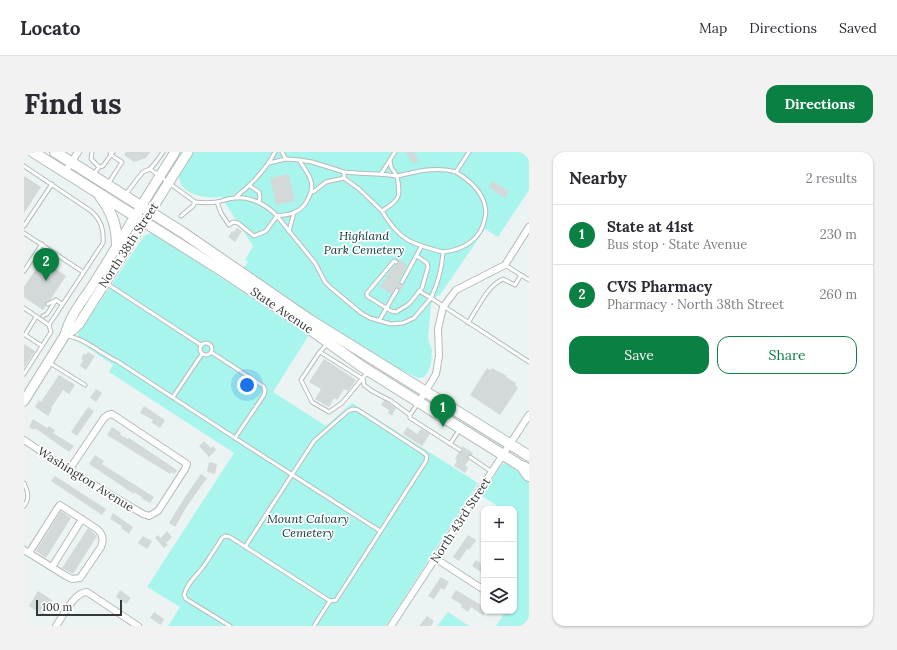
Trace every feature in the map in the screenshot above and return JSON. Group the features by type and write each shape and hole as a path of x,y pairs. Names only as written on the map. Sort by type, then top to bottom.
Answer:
{"main road":[{"name":"State Avenue","path":"33,152 224,272 332,345 366,375 419,402 503,455 527,472"},
{"name":"State Avenue","path":"55,152 71,162 96,171 108,185 182,232 304,316 529,456"},
{"name":"North 38th Street","path":"146,209 159,177 175,152"},
{"name":"North 38th Street","path":"65,335 79,324 140,218 168,183 188,152"},
{"path":"96,191 106,204 114,219 117,234 117,246"},
{"name":"North 38th Street","path":"24,401 65,335 72,316 117,246 140,218"}],"street":[{"path":"65,172 78,152"},
{"path":"419,402 436,374 439,356 438,329 443,307 456,290 505,265 529,227"},
{"name":"Washington Avenue","path":"24,440 70,470 143,514 149,516 158,511 187,464 110,414 104,418 70,470"},
{"name":"North 43rd Street","path":"391,626 529,415"},
{"path":"60,505 82,519 101,533 103,542 80,578 72,579 26,551 60,505"},
{"path":"52,567 82,519"},
{"path":"435,558 481,588"},
{"path":"56,626 80,593 87,592 138,626"}],"lane":[{"path":"125,196 143,172 150,169 163,152"},
{"path":"150,169 195,202 217,202 236,197 250,186 269,163 274,152"},
{"path":"282,152 286,159"},
{"path":"381,174 395,152"},
{"path":"456,172 469,152"},
{"path":"91,153 91,159 96,171 103,166 111,153 122,162 108,185"},
{"path":"217,202 221,213 229,225 233,222 238,223 254,236 266,230 277,216 294,213 300,210 306,204 313,192 326,182 344,178 359,189 382,211 390,226 398,234 408,241 443,252 459,249 475,239 480,233 485,217 486,208 479,192 472,184 456,172 447,169 437,169 397,176 344,172 312,162 299,160 286,159 269,163"},
{"path":"299,160 309,174 313,192"},
{"path":"382,211 393,204 399,196 400,191 397,176 391,167 390,160"},
{"path":"24,166 92,211 98,217 104,235 102,243 49,325"},
{"path":"344,172 344,178"},
{"path":"24,226 52,184"},
{"path":"250,186 259,192 259,202"},
{"path":"236,197 259,202 270,209 315,264 325,282 361,313 379,321 397,324 410,321 421,311 431,298 440,277 443,252"},
{"path":"181,216 193,206 195,202"},
{"path":"289,231 294,213"},
{"path":"24,233 83,272"},
{"path":"24,271 42,244"},
{"path":"402,282 421,246"},
{"path":"396,262 394,261 389,266 367,293 367,296 387,309 396,312 409,304 419,291 425,278 428,267 427,263 417,256"},
{"path":"505,265 529,280"},
{"path":"405,267 409,270"},
{"path":"468,323 491,287 496,282 504,279 515,285 521,275"},
{"path":"378,281 382,284"},
{"path":"104,282 201,345"},
{"path":"379,321 397,290"},
{"path":"419,291 529,362"},
{"path":"56,300 62,304"},
{"path":"48,304 56,300"},
{"path":"40,319 47,314 56,300"},
{"path":"24,308 49,325 51,332 24,374"},
{"path":"43,311 43,316"},
{"path":"36,317 25,334 42,346"},
{"path":"65,335 75,337 117,361 380,531"},
{"path":"201,345 208,343 211,346 211,352"},
{"path":"201,345 200,351 202,354"},
{"path":"332,345 320,352 301,380 312,402 329,412 342,403 366,375"},
{"path":"331,358 332,345"},
{"path":"202,354 208,355 211,352"},
{"path":"211,352 263,386 265,390 264,395 235,438"},
{"path":"320,352 366,375"},
{"path":"173,397 202,354"},
{"path":"49,362 85,385"},
{"path":"366,375 364,385 391,400 410,415 410,418 460,450"},
{"path":"410,415 419,402"},
{"path":"230,626 186,598 184,595 195,575 202,569 222,538 225,536 230,537 330,601 336,600 426,462 426,456 424,453 358,410 353,409 348,411 318,437 246,547"},
{"path":"450,444 460,428"},
{"path":"470,457 492,472"},
{"path":"24,483 28,495 28,501 24,506"},
{"path":"314,626 330,601"}],"green space":[{"name":"Highland Park Cemetery","path":"192,152 529,152 529,190 498,237 485,229 440,295 436,297 431,304 428,339 432,350 431,364 424,377 418,378 393,366 298,306 243,269 248,262 245,260 253,246 221,197 208,197 194,194 183,187 180,182 179,175"},
{"name":"Mount Calvary Cemetery","path":"153,233 309,335 273,392 326,426 352,403 478,483 386,626 168,626 180,607 147,587 234,453 109,372 113,365 75,339 144,236"},
{"path":"506,463 520,473 529,482 529,620 526,626 496,626 504,614 517,614 517,506 497,506 482,496 501,465"},
{"path":"448,612 469,626 437,626"}],"building":[{"path":"126,152 150,152 146,158 134,162 124,155"},
{"path":"406,152 414,152 419,161 413,164"},
{"path":"289,174 295,201 276,205 270,178"},
{"path":"24,176 41,187 24,213"},
{"path":"492,181 509,191 505,198 488,187"},
{"path":"237,228 242,231 235,242 228,237 232,231 234,232"},
{"path":"398,259 407,264 398,280 400,284 405,284 400,292 399,288 397,287 391,294 380,287 392,268 398,264"},
{"path":"42,260 66,276 50,300 46,302 46,306 43,310 24,297 24,287"},
{"path":"24,344 35,351 24,368"},
{"path":"88,352 95,356 86,370 80,366 84,353 86,355"},
{"path":"324,359 356,380 348,391 344,389 337,400 334,398 329,407 315,399 321,389 309,382"},
{"path":"487,368 490,370 492,368 507,376 506,377 516,383 515,385 518,388 500,415 470,395"},
{"path":"59,375 75,385 69,394 63,390 51,408 52,409 48,416 35,407 39,400 41,402"},
{"path":"96,389 102,393 96,402 90,398"},
{"path":"384,400 396,408 392,416 388,413 389,410 381,405"},
{"path":"144,406 165,420 160,428 151,422 153,420 140,413"},
{"path":"88,407 94,411 77,436 71,432"},
{"path":"33,419 47,428 49,426 55,430 53,433 74,446 69,452 35,428 34,430 29,427"},
{"path":"112,427 121,433 120,435 128,439 129,438 177,470 174,474 171,472 170,474 107,435"},
{"path":"407,427 417,434 421,429 430,434 422,446 403,434"},
{"path":"204,441 211,448 213,446 216,450 209,457 199,446"},
{"path":"462,446 473,453 472,455 469,454 467,456 469,460 465,465 468,468 465,473 454,466 458,453 463,451"},
{"path":"95,455 104,461 102,464 154,497 150,503 89,464"},
{"path":"209,462 217,464 215,474 207,472"},
{"path":"201,474 207,478 187,506 175,527 169,523"},
{"path":"55,476 106,509 102,515 51,481"},
{"path":"61,511 71,518 46,558 36,551"},
{"path":"113,513 133,527 129,534 121,528 122,526 110,519"},
{"path":"88,528 97,536 73,574 62,568"},
{"path":"167,531 172,537 166,543 168,545 164,548 155,538 158,535 161,538"},
{"path":"468,535 476,540 469,550 467,549 459,561 453,557"},
{"path":"143,536 152,541 147,549 138,543"},
{"path":"476,560 481,564 481,572 472,566"},
{"path":"441,577 449,582 444,590 441,588 434,599 428,596"},
{"path":"120,590 131,598 126,604 116,597"},
{"path":"456,590 481,605 481,614 471,607 468,612 461,607 462,605 451,598"},
{"path":"38,591 52,600 43,615 29,606"},
{"path":"154,612 164,619 161,625 150,618"},
{"path":"427,616 434,621 431,626 419,626"}],"place":[{"name":"CVS Pharmacy","path":"46,281"},
{"name":"State at 41st","path":"443,427"}]}
